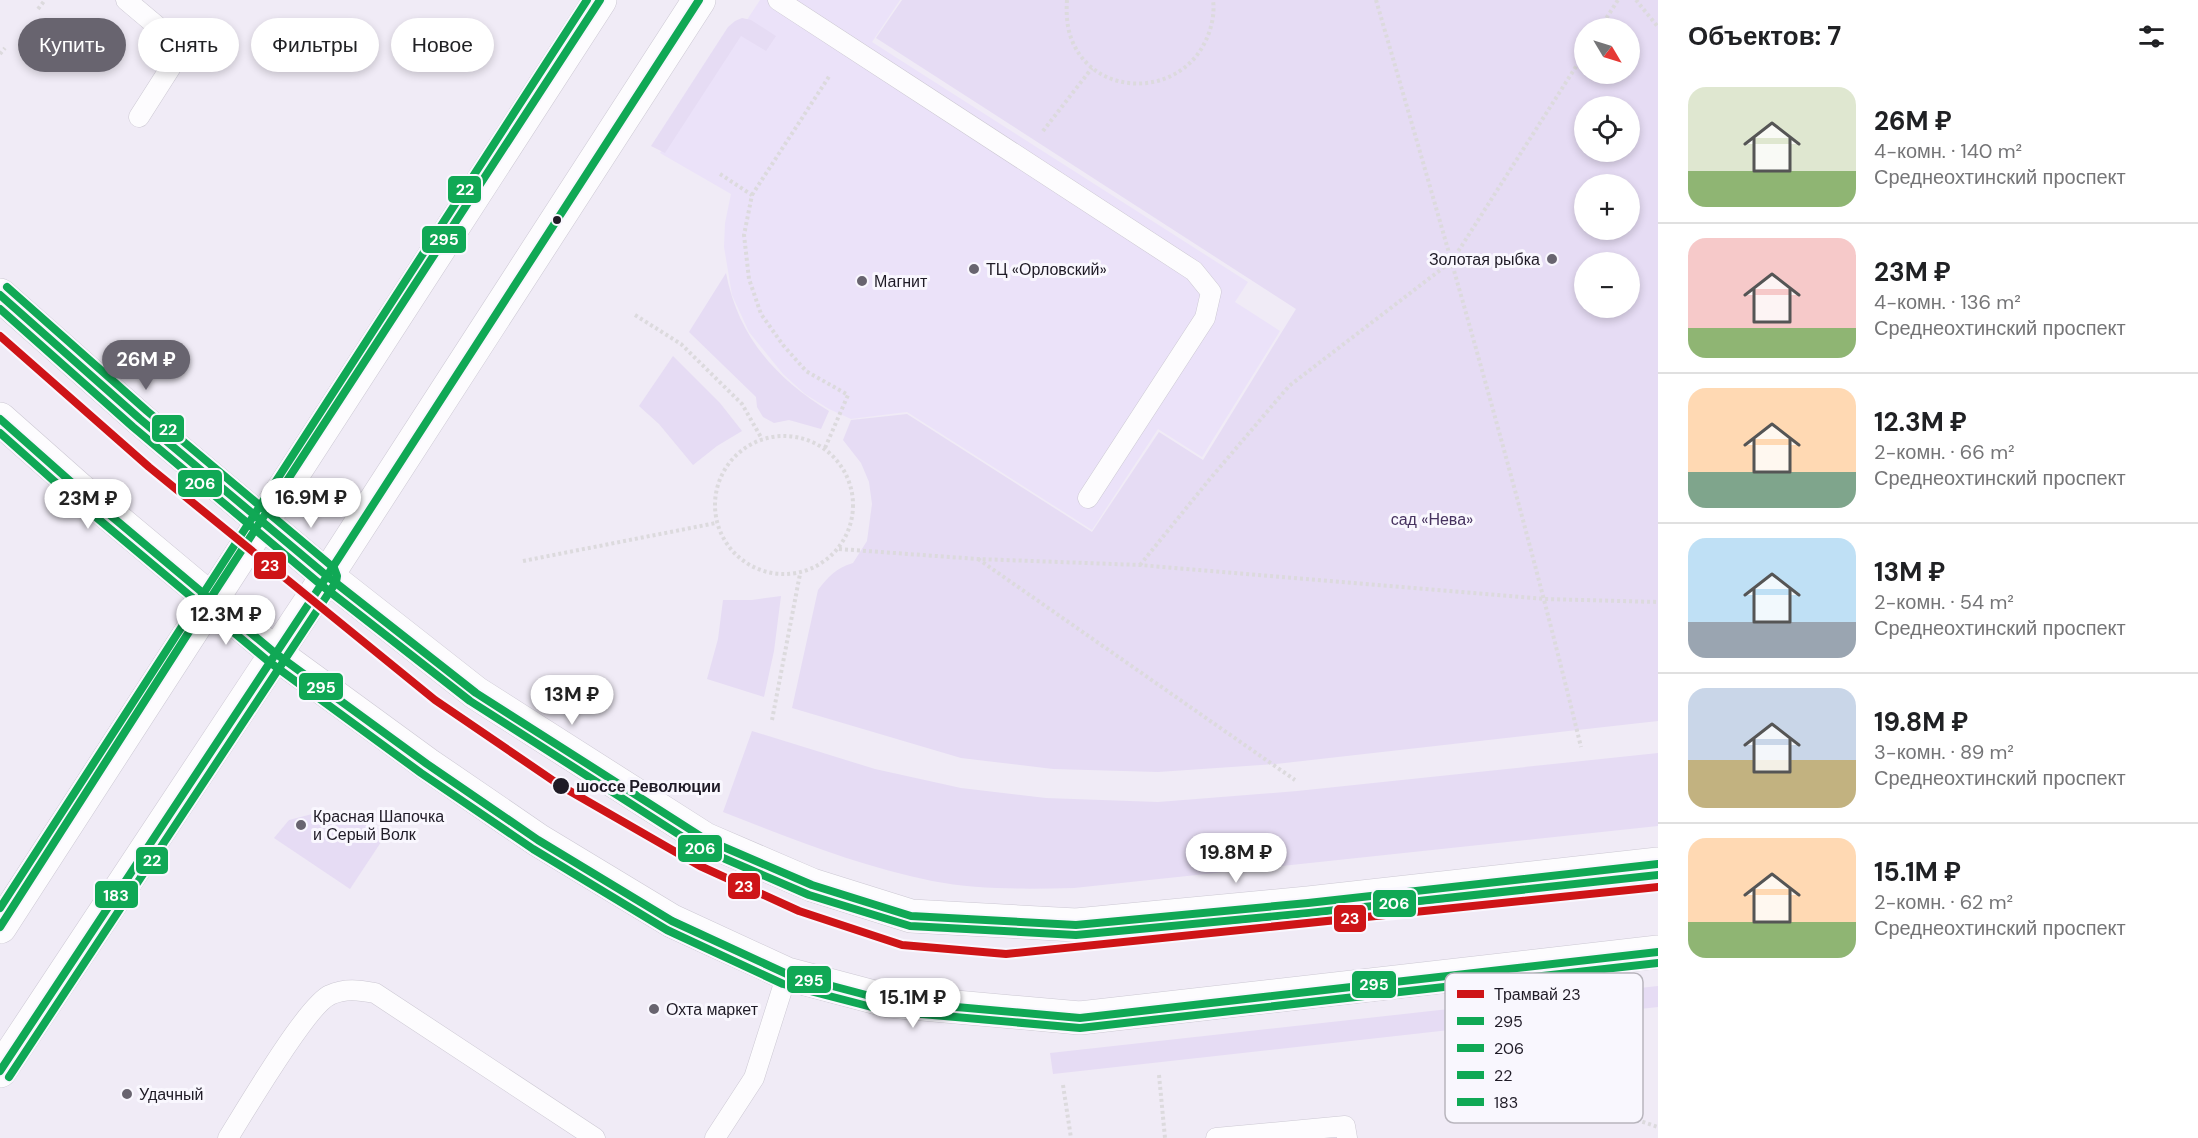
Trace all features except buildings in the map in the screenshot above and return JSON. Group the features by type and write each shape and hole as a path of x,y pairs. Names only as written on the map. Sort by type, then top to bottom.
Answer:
{"main road":[{"path":"0,927 600,0"},
{"path":"0,1071 327,576 699,0"},
{"path":"0,295 140,419 262,522 476,693 705,840 812,885 911,916 1076,925 1308,903 1658,864"},
{"path":"0,419 79,489 275,653 427,764 538,840 672,921 787,974 889,1001 1080,1018 1445,976"},
{"path":"1474,973 1658,952"}],"lane":[{"path":"126,0 183,48 139,117"},
{"path":"778,0 1194,271 1210,292 1205,318 1088,498"},
{"path":"715,1138 754,1078 787,974"},
{"path":"228,1138 308,1014 328,995 351,989 375,993 595,1138"},
{"path":"1216,1138 1345,1126 1347,1138"}],"path":[{"path":"38,9 45,0"},
{"path":"1067,0 1066,18 1074,45 1092,68 1118,82 1147,84 1175,76 1197,58 1211,32 1213,0"},
{"path":"1376,0 1452,261 1545,599 1581,747"},
{"path":"1606,18 1618,0"},
{"path":"1636,0 1658,27"},
{"path":"825,448 848,394 806,371 783,345 761,314 749,279 744,235 752,195 849,46"},
{"path":"0,54 5,48"},
{"path":"1041,133 1092,68"},
{"path":"1140,565 1289,386 1452,261 1574,70"},
{"path":"720,174 752,195"},
{"path":"635,315 681,344 742,404 762,439"},
{"path":"784,435 805,438 825,448 841,464 851,484 854,507 850,529 828,560 800,574 778,575 757,570 739,559 725,543 716,523 714,502 719,482 728,463 744,448 762,439 784,435"},
{"path":"523,561 716,523"},
{"path":"838,549 978,559 1140,565 1545,599 1658,602"},
{"path":"978,559 1295,780"},
{"path":"772,720 800,574"},
{"path":"1159,1074 1165,1138"},
{"path":"1063,1085 1071,1138"},
{"path":"1643,1122 1658,1127"}],"shaded area":[{"path":"760,0 900,0 872,42 1248,282 1235,302 1280,331 1202,457 1158,429 1092,530 907,412 851,419 805,394 783,374 749,332 732,295 724,247 725,223 731,194 660,153"}],"green space":[{"name":"сад «Нева»","path":"902,0 1658,0 1658,721 1276,764 1158,772 1053,769 961,758 792,708 818,590 833,574 853,563 867,541 872,504 869,482 861,463 843,440 851,420 907,414 1092,532 1159,432 1203,460 1296,309 876,38"},
{"path":"742,18 751,20 776,36 766,51 741,36 665,153 651,146 728,27"},
{"path":"726,273 740,316 762,353 792,384 829,411 821,429 789,420 774,423 763,417 757,407 756,397 689,332"},
{"path":"673,356 720,403 742,431 717,446 693,465 659,424 639,406"},
{"path":"781,596 774,651 764,697 707,679 718,639 723,600 752,600"},
{"path":"752,731 875,769 961,788 1046,798 1158,802 1297,791 1658,753 1658,826 1074,888 1021,889 967,886 932,881 878,868 723,812"},
{"path":"316,813 345,813 387,833 350,889 274,838 289,820"},
{"path":"1658,986 1658,1007 1643,1009 1643,988"},
{"path":"1445,1009 1445,1031 1053,1074 1050,1053"}],"tram line":[{"name":"23","path":"0,336 149,467 435,700 561,786 700,866 799,911 902,945 1006,954 1658,887"}],"transit line":[{"name":"22","path":"0,908 587,0"},
{"name":"295","path":"600,0 210,599 275,653 427,764 538,840 672,921 787,974 889,1001 1080,1018 1445,976"},
{"name":"295","path":"699,0 327,576 476,693 705,839 812,885 911,916 1076,925 1308,903 1658,864"},
{"name":"22","path":"7,287 147,411 334,568 337,576 336,582 9,1077"},
{"name":"183","path":"0,295 140,419 327,576 0,1071"},
{"name":"206","path":"0,309 133,427 320,584 470,701 700,848 809,895 910,926 1076,935 1309,913 1658,875"},
{"name":"183","path":"0,419 210,599 0,927"},
{"name":"206","path":"0,433 72,497 268,661 421,773 533,849 667,930 783,984 887,1011 1080,1028 1445,987"},
{"name":"295","path":"1474,973 1658,952"},
{"name":"206","path":"1569,973 1658,963"}],"place":[{"name":"Золотая рыбка","path":"1552,259"},
{"name":"ТЦ «Орловский»","path":"974,269"},
{"name":"Магнит","path":"862,281"},
{"name":"шоссе Революции","path":"561,786"},
{"name":"Красная Шапочка и Серый Волк","path":"301,825"},
{"name":"Охта маркет","path":"654,1009"},
{"name":"Удачный","path":"127,1094"}]}
